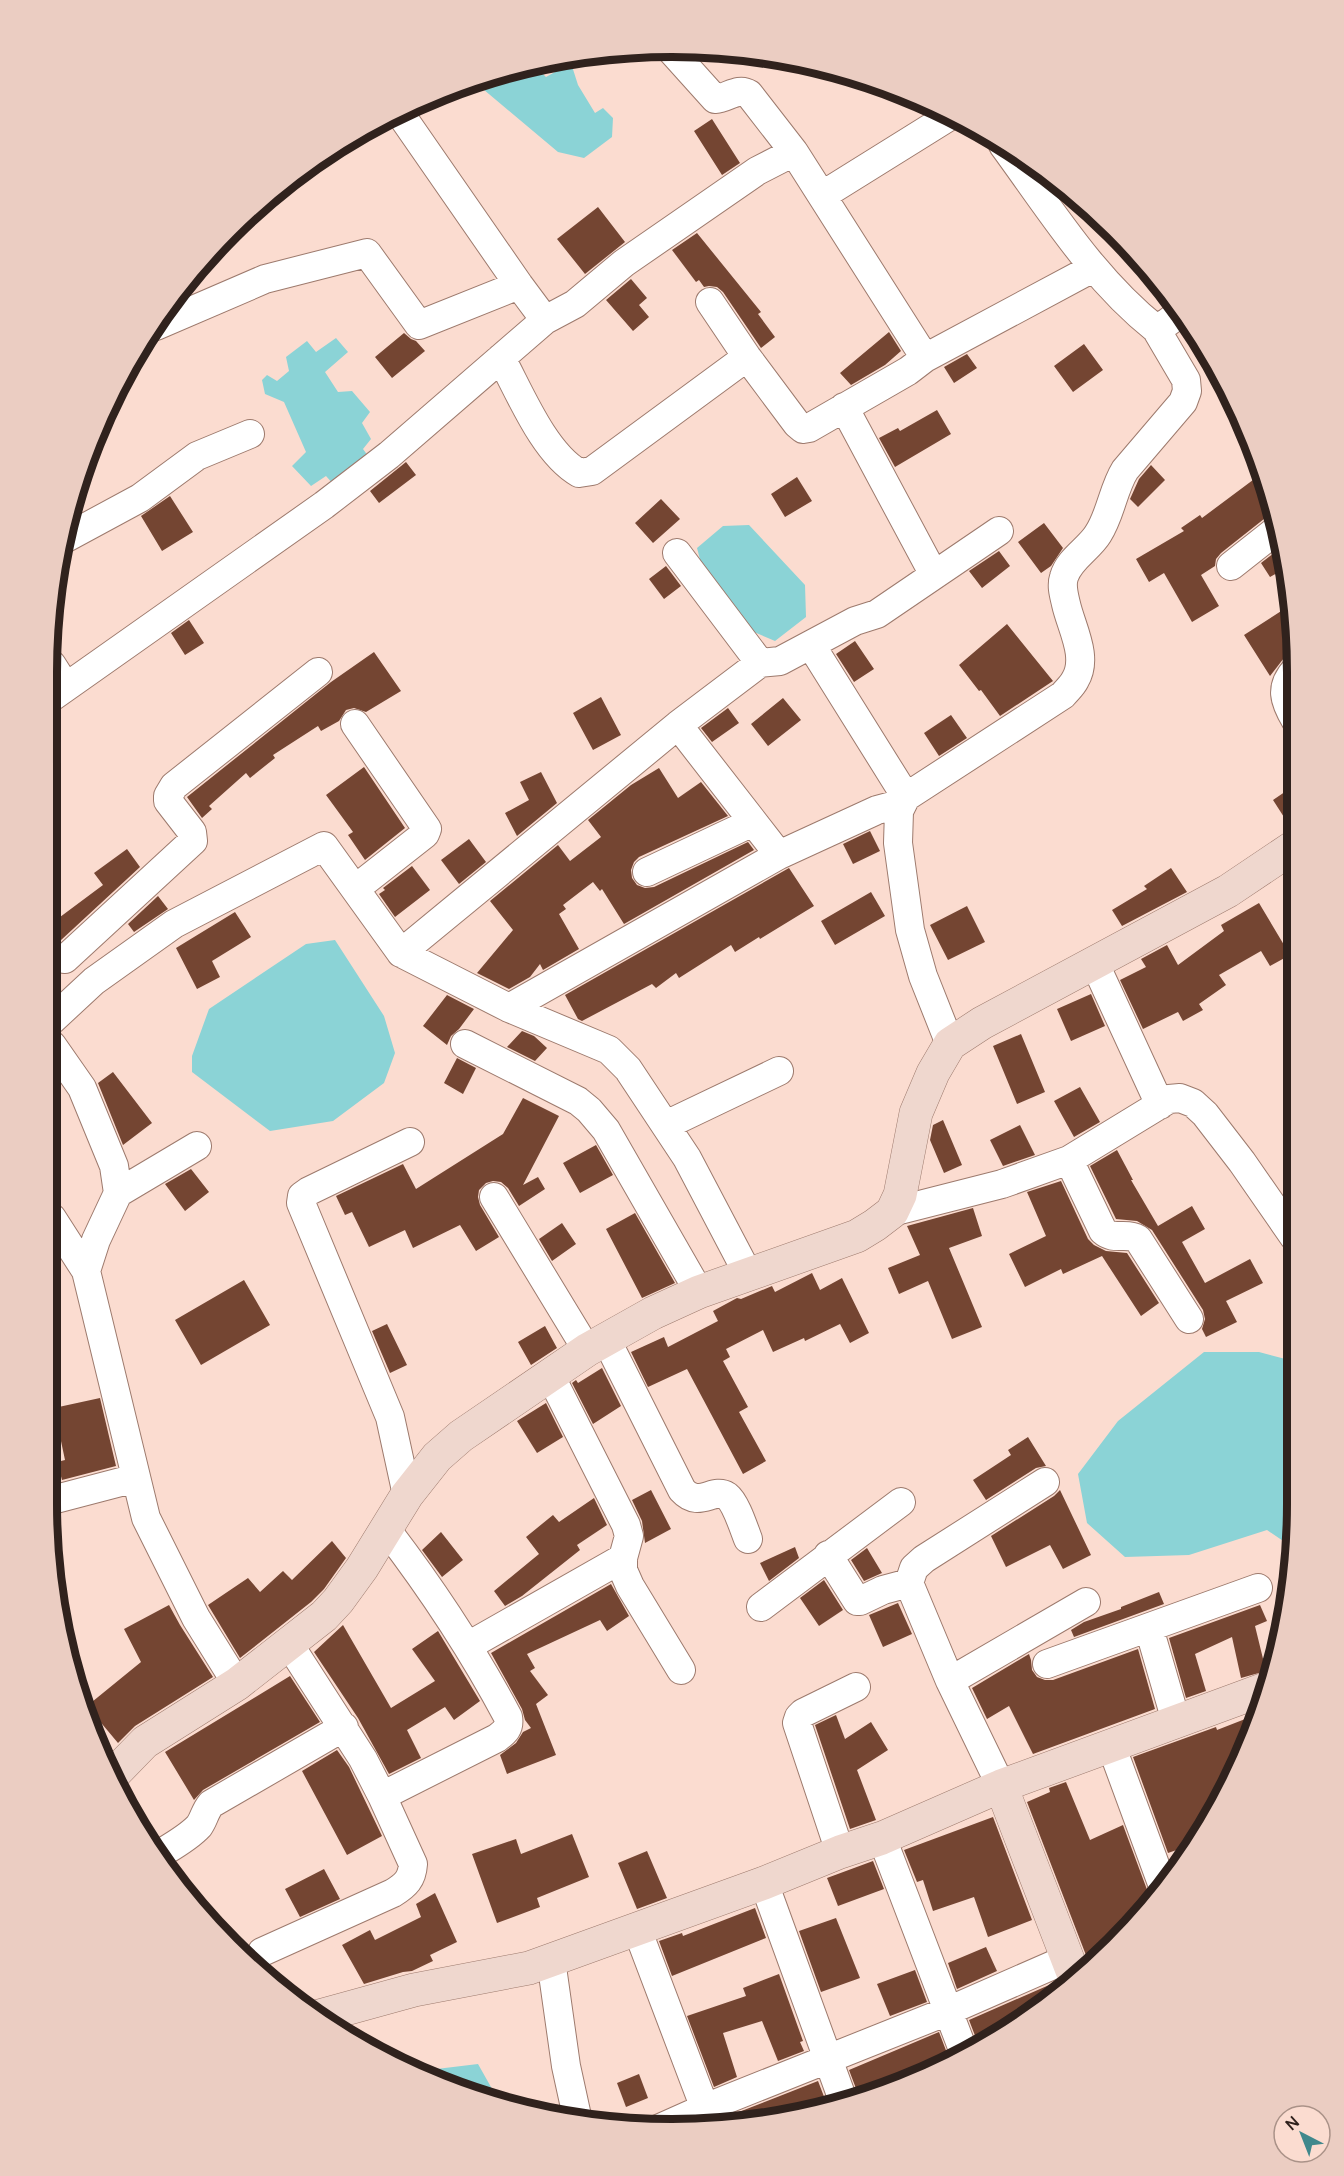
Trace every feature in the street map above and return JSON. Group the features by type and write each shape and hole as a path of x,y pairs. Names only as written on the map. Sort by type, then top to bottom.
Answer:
{"street":[{"path":"677,57 715,99 739,91 750,94 823,195 925,358"},
{"path":"403,118 519,285 546,320"},
{"path":"823,195 944,120"},
{"path":"57,682 333,498 389,454 546,320 575,304 624,263 757,171 794,152"},
{"path":"509,1008 779,855 904,800 1063,695 1076,679 1080,661 1078,643 1063,591 1063,579 1067,568 1098,535 1125,470 1183,402 1187,391 1186,380 1156,329 1093,268 1015,162"},
{"path":"167,321 265,279 367,253 419,325 519,285"},
{"path":"710,302 747,357 800,427 809,428 908,371 925,358 1093,268"},
{"path":"1156,329 1174,317"},
{"path":"501,358 546,441 565,465 579,473 592,471 747,357"},
{"path":"844,407 934,575"},
{"path":"73,534 141,498 197,456 250,434"},
{"path":"401,953 678,725 760,663 780,661 855,621 878,614 999,531"},
{"path":"1231,566 1271,534"},
{"path":"677,553 760,663"},
{"path":"811,645 904,800"},
{"path":"94,981 58,954 193,841 192,831 168,801 168,796 174,786 318,672"},
{"path":"1287,681 1284,697 1287,703"},
{"path":"355,724 427,829 425,834 355,889"},
{"path":"678,725 779,855"},
{"path":"904,800 899,811 898,843 910,930 922,976 950,1044"},
{"path":"647,872 753,822"},
{"path":"57,1015 94,981 174,924 324,846 401,953 509,1008 609,1050 628,1069 687,1158 748,1274"},
{"path":"892,1212 900,1195 916,1113 933,1073 950,1044 982,1023 1228,891 1287,851"},
{"path":"1095,964 1160,1105"},
{"path":"465,1044 578,1101 589,1110 606,1130 699,1292"},
{"path":"57,1052 82,1088 114,1166 118,1193 96,1240 86,1271"},
{"path":"666,1125 779,1071"},
{"path":"118,1770 145,1742 237,1684 324,1616 362,1568 407,1495 437,1457 461,1436 550,1375 653,1313 699,1292 857,1236 892,1212 1002,1184 1068,1160 1169,1099 1180,1098 1192,1103 1205,1114 1287,1227"},
{"path":"407,1495 390,1417 301,1203 302,1196 309,1191 410,1142"},
{"path":"118,1193 197,1146"},
{"path":"1068,1160 1103,1231 1113,1238 1133,1236 1138,1239 1189,1319"},
{"path":"494,1197 597,1345 682,1490 693,1498 702,1499 720,1494 727,1496 737,1512 748,1539"},
{"path":"57,1226 86,1271 146,1518 196,1618 237,1684"},
{"path":"550,1375 626,1525 629,1536 623,1558 623,1570 630,1586 681,1670"},
{"path":"57,1499 136,1478"},
{"path":"637,1929 708,2117 827,2059 948,2011 1072,1968 1001,1786 950,1681 909,1583 914,1569 924,1558 1045,1482"},
{"path":"761,1606 900,1502"},
{"path":"382,1796 506,1732 510,1724 468,1646 424,1579 386,1529"},
{"path":"828,1555 857,1601 909,1583"},
{"path":"468,1646 623,1558"},
{"path":"1047,1664 1258,1588"},
{"path":"950,1681 1086,1602"},
{"path":"1149,1628 1176,1721"},
{"path":"262,1952 393,1893 405,1885 412,1876 413,1864 382,1796 344,1727 289,1644"},
{"path":"840,1851 797,1723 803,1713 856,1687"},
{"path":"334,2017 414,1990 529,1968 764,1883 840,1851 882,1838 1001,1786 1257,1692"},
{"path":"165,1851 200,1825 211,1804 344,1727"},
{"path":"1111,1745 1160,1878"},
{"path":"882,1838 962,2047"},
{"path":"764,1883 841,2095"},
{"path":"551,1960 566,2067 576,2111"}],"water":[{"path":"572,66 578,85 595,113 603,108 613,118 612,137 584,158 558,152 483,89 513,78 541,72 546,77 564,67"},
{"path":"336,338 348,352 325,372 338,392 352,391 370,412 362,423 371,439 363,449 371,460 334,485 326,476 311,486 292,466 306,452 284,402 265,394 262,380 267,375 277,381 289,371 286,357 307,341 316,352"},
{"path":"749,525 805,585 806,617 775,641 754,632 702,567 697,548 723,526"},
{"path":"335,940 384,1016 395,1053 384,1083 333,1121 270,1131 192,1072 192,1056 209,1009 306,944"},
{"path":"1204,1352 1259,1352 1287,1359 1286,1543 1267,1530 1189,1555 1125,1557 1087,1523 1078,1474 1118,1421"},
{"path":"478,2064 494,2092 474,2086 431,2070"}],"building":[{"path":"712,119 740,163 722,175 694,131"},
{"path":"598,207 625,242 585,274 557,239"},
{"path":"697,233 761,312 758,314 775,337 761,348 723,292 717,287 704,287 699,280 696,282 672,250"},
{"path":"631,279 647,298 639,305 649,317 633,331 606,300"},
{"path":"889,332 901,351 885,365 851,385 840,373"},
{"path":"404,333 425,351 392,378 375,357"},
{"path":"1084,344 1103,370 1073,392 1054,366"},
{"path":"967,354 977,368 954,383 944,367"},
{"path":"937,410 951,434 895,467 879,438 898,428 900,431"},
{"path":"406,462 416,475 379,503 370,491"},
{"path":"1151,465 1165,480 1138,507 1130,499 1139,479"},
{"path":"797,477 812,501 785,517 771,494"},
{"path":"1255,478 1267,517 1221,553 1216,559 1215,566 1201,575 1219,606 1192,622 1164,573 1149,582 1136,559 1184,531 1181,528 1200,515 1202,518"},
{"path":"170,496 193,532 162,551 141,516"},
{"path":"661,499 680,519 653,543 635,523"},
{"path":"1044,523 1063,548 1051,566 1041,573 1018,542"},
{"path":"999,551 1010,566 982,588 969,571"},
{"path":"1275,552 1279,572 1270,577 1261,563"},
{"path":"666,566 681,586 664,599 649,579"},
{"path":"1284,609 1287,656 1270,676 1244,635"},
{"path":"189,620 204,643 185,655 171,633"},
{"path":"1007,624 1053,681 1000,716 959,665"},
{"path":"855,641 874,669 854,682 836,654"},
{"path":"374,652 401,691 366,712 354,708 346,710 339,721 321,731 318,726 273,755 275,758 250,778 246,773 209,806 212,809 202,818 187,797 331,682"},
{"path":"601,697 621,735 593,750 573,713"},
{"path":"783,698 801,720 768,746 751,724"},
{"path":"728,708 739,723 712,742 701,728"},
{"path":"951,715 967,738 939,756 924,733"},
{"path":"364,767 405,828 365,860 348,835 353,832 326,795"},
{"path":"659,768 678,798 701,782 728,816 639,857 631,870 632,878 637,885 645,888 654,887 748,842 754,850 624,924 602,889 600,891 593,882 563,905 566,909 559,914 579,949 543,970 540,964 530,977 509,989 477,973 513,930 490,901 558,845 570,861 601,837 588,820 631,785"},
{"path":"541,772 557,803 517,836 505,813 529,800 520,782"},
{"path":"1287,790 1287,822 1273,800"},
{"path":"870,831 880,851 853,864 843,844"},
{"path":"469,839 486,862 459,884 441,860"},
{"path":"127,849 140,867 60,941 57,936 57,919 103,885 94,873"},
{"path":"412,866 430,890 395,917 379,894 385,890 383,888"},
{"path":"789,868 814,906 735,952 731,945 679,978 676,973 656,988 652,984 582,1021 578,1019 565,995"},
{"path":"1171,868 1187,892 1122,926 1112,910 1147,889 1144,886"},
{"path":"871,892 885,916 835,945 821,921"},
{"path":"158,896 168,909 134,932 128,924"},
{"path":"1259,903 1287,950 1287,957 1270,966 1261,951 1219,975 1226,985 1199,1004 1203,1010 1183,1021 1178,1012 1143,1029 1120,980 1146,967 1141,959 1167,945 1178,965 1224,931 1221,925"},
{"path":"967,906 985,942 948,960 930,925"},
{"path":"235,912 251,937 212,961 220,977 197,989 176,948"},
{"path":"1091,994 1105,1026 1071,1041 1057,1009"},
{"path":"447,995 474,1009 451,1036 447,1045 423,1026"},
{"path":"522,1031 534,1036 547,1048 535,1061 507,1047"},
{"path":"1021,1034 1045,1092 1017,1104 993,1046"},
{"path":"457,1058 476,1068 463,1094 444,1083"},
{"path":"113,1072 152,1123 123,1145 98,1083"},
{"path":"1080,1087 1100,1122 1074,1137 1054,1101"},
{"path":"523,1098 559,1116 523,1185 538,1177 545,1189 519,1206 508,1188 501,1182 486,1183 479,1190 480,1205 499,1237 476,1251 460,1225 413,1248 405,1230 369,1247 352,1212 345,1215 336,1196 403,1164 416,1189 503,1134"},
{"path":"943,1120 962,1165 944,1173 930,1140 933,1125"},
{"path":"1020,1125 1035,1155 1003,1166 990,1140"},
{"path":"596,1145 613,1175 580,1193 563,1163"},
{"path":"1117,1150 1133,1180 1131,1180 1158,1226 1192,1206 1205,1229 1182,1242 1205,1283 1250,1259 1263,1283 1226,1301 1237,1322 1206,1337 1202,1329 1205,1319 1203,1310 1152,1230 1137,1221 1116,1219 1090,1166"},
{"path":"191,1169 209,1192 185,1211 165,1184"},
{"path":"1061,1181 1088,1239 1106,1251 1127,1253 1159,1303 1141,1316 1102,1256 1063,1274 1061,1269 1025,1287 1009,1254 1046,1236 1027,1192"},
{"path":"973,1208 982,1236 949,1248 982,1327 952,1339 928,1281 899,1294 888,1268 920,1255 907,1226"},
{"path":"635,1213 675,1283 642,1298 606,1229"},
{"path":"562,1223 576,1244 552,1261 539,1239"},
{"path":"812,1273 820,1290 842,1278 869,1333 850,1343 840,1324 805,1341 804,1338 773,1352 763,1330 726,1349 730,1357 723,1361 748,1407 739,1412 766,1461 743,1474 687,1369 648,1387 631,1352 664,1337 668,1347 718,1321 713,1311 737,1298 741,1299 772,1286 775,1292"},
{"path":"244,1280 270,1325 201,1365 175,1320"},
{"path":"387,1324 407,1365 390,1373 372,1331"},
{"path":"545,1326 557,1348 531,1365 518,1342"},
{"path":"602,1368 621,1406 593,1424 572,1383 576,1380 578,1383"},
{"path":"100,1398 116,1466 62,1480 57,1462 65,1460 57,1422 57,1407"},
{"path":"546,1403 563,1437 537,1453 517,1421"},
{"path":"1028,1437 1046,1466 1036,1468 986,1500 973,1480 1011,1455 1008,1450"},
{"path":"651,1490 671,1529 645,1543 642,1521 632,1500"},
{"path":"1060,1490 1091,1555 1063,1569 1050,1545 1006,1567 991,1536"},
{"path":"594,1498 607,1525 577,1545 580,1550 522,1596 505,1606 494,1591 539,1554 526,1537 553,1515 559,1522"},
{"path":"441,1532 463,1560 442,1577 422,1550"},
{"path":"332,1541 346,1558 324,1589 240,1658 208,1605 248,1578 260,1592 283,1571 292,1580"},
{"path":"795,1547 799,1558 769,1581 760,1563"},
{"path":"867,1548 882,1573 864,1581 851,1560"},
{"path":"824,1580 843,1610 819,1626 800,1598"},
{"path":"611,1584 629,1616 607,1631 600,1620 527,1654 535,1668 530,1671 548,1695 536,1704 556,1755 507,1774 500,1755 516,1743 523,1732 531,1728 491,1653"},
{"path":"1159,1592 1164,1604 1074,1637 1071,1630 1084,1622"},
{"path":"898,1603 912,1634 883,1647 869,1615"},
{"path":"169,1605 213,1677 135,1726 118,1743 95,1716 90,1703 141,1662 124,1629"},
{"path":"1260,1605 1267,1621 1255,1626 1265,1667 1263,1672 1241,1678 1232,1637 1195,1654 1206,1691 1186,1698 1169,1638"},
{"path":"343,1625 391,1708 435,1681 412,1649 438,1631 480,1701 454,1720 445,1707 407,1730 421,1758 389,1774 358,1718 314,1652"},
{"path":"1138,1649 1155,1709 1033,1754 1009,1706 987,1719 972,1688 1029,1654 1032,1670 1037,1677 1053,1680"},
{"path":"290,1676 320,1722 203,1790 194,1800 165,1752"},
{"path":"836,1715 845,1739 871,1722 888,1750 857,1770 876,1820 850,1829 815,1725"},
{"path":"1248,1718 1224,1776 1205,1812 1181,1848 1168,1853 1133,1757 1216,1727 1217,1730"},
{"path":"337,1750 349,1767 382,1836 347,1855 302,1771"},
{"path":"1066,1782 1090,1840 1123,1825 1148,1892 1107,1939 1087,1957 1027,1802 1050,1792 1049,1788"},
{"path":"993,1817 1032,1920 988,1937 974,1897 933,1911 923,1880 917,1882 904,1850"},
{"path":"572,1834 589,1877 537,1898 540,1907 497,1923 472,1854 516,1839 521,1854"},
{"path":"647,1851 667,1898 637,1909 618,1863"},
{"path":"873,1861 884,1889 838,1906 827,1878"},
{"path":"324,1869 340,1899 300,1917 285,1889"},
{"path":"435,1893 457,1942 430,1955 433,1961 412,1971 364,1984 342,1945 370,1930 375,1940 421,1917 416,1904"},
{"path":"755,1908 766,1938 672,1976 659,1941 682,1933 683,1936"},
{"path":"836,1918 860,1978 821,1992 799,1931"},
{"path":"986,1947 997,1971 957,1989 948,1963"},
{"path":"915,1970 927,2002 890,2016 877,1984"},
{"path":"779,1974 803,2041 800,2042 804,2051 778,2061 762,2021 723,2033 737,2077 714,2087 687,2016 746,1996 743,1988"},
{"path":"1057,1983 1014,2015 976,2039 969,2020"},
{"path":"939,2032 947,2054 857,2090 849,2070"},
{"path":"639,2074 648,2098 626,2107 617,2083"},
{"path":"818,2081 825,2099 752,2114 727,2116"}]}
